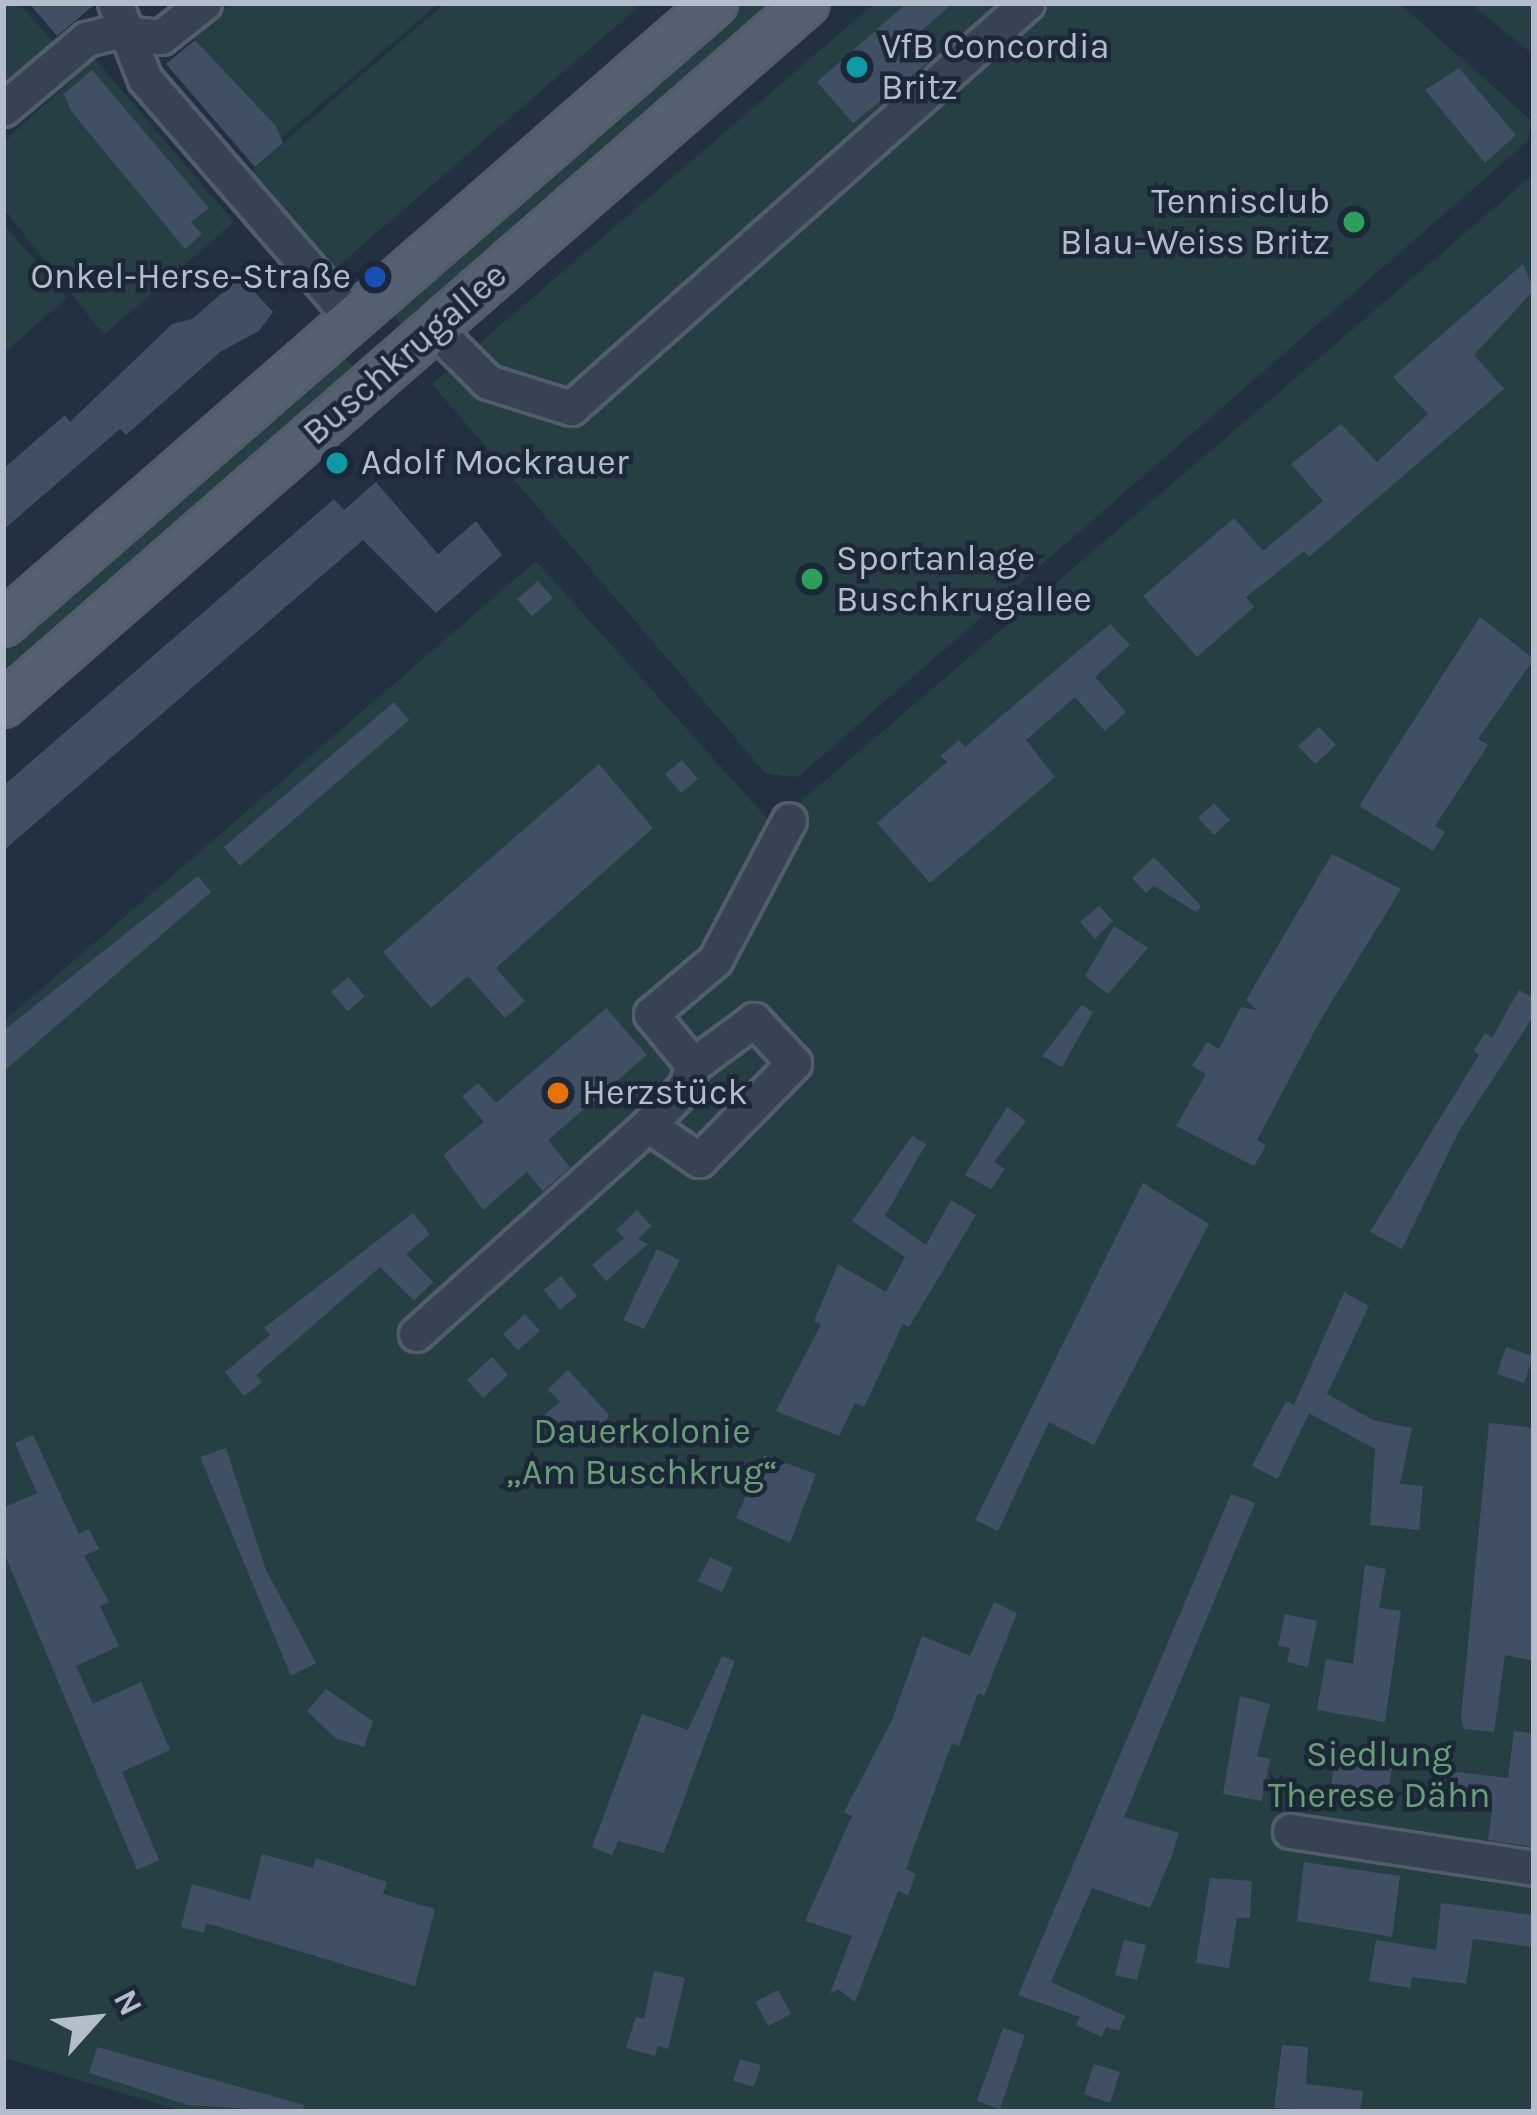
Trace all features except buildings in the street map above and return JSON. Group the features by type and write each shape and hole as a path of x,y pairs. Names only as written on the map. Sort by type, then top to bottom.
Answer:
{"main road":[{"name":"Buschkrugallee","path":"3,625 715,3"},
{"name":"Buschkrugallee","path":"3,705 807,3"},
{"path":"353,319 393,364"}],"street":[{"path":"115,3 145,79 353,319"},
{"path":"3,110 86,39 167,34 204,3"},
{"path":"434,328 488,382 571,408 1027,3"},
{"path":"693,1065 651,1014 715,960 789,820"},
{"path":"416,1334 648,1125 685,1087 693,1065 754,1020 794,1063 699,1160 648,1125"},
{"path":"1290,1831 1534,1868"}],"green space":[{"path":"3,3 19,3 53,42 3,85"},
{"path":"230,3 439,3 280,139 192,36"},
{"path":"445,3 643,3 336,268 251,171"},
{"path":"738,3 789,3 408,331 386,307"},
{"name":"Sportanlage Buschkrugallee","path":"875,3 1399,3 1531,120 1528,141 798,777 766,774 432,384"},
{"path":"1470,3 1534,3 1534,55"},
{"path":"95,59 234,222 104,335 3,208 3,142"},
{"name":"Dauerkolonie „Am Buschkrug“","path":"1534,174 1534,2112 186,2112 5,2058 3,1022 536,561 773,825"},
{"path":"3,223 67,298 3,354"},
{"path":"338,350 358,374 3,681 3,640"}],"place":[{"name":"VfB Concordia Britz","path":"857,67"},
{"name":"Tennisclub Blau-Weiss Britz","path":"1354,222"},
{"name":"Onkel-Herse-Straße","path":"375,277"},
{"name":"Adolf Mockrauer","path":"337,463"},
{"name":"Sportanlage Buschkrugallee","path":"812,579"},
{"name":"Herzstück","path":"558,1093"}],"park label":[{"name":"Siedlung Therese Dähn","path":"1379,1774"}]}
